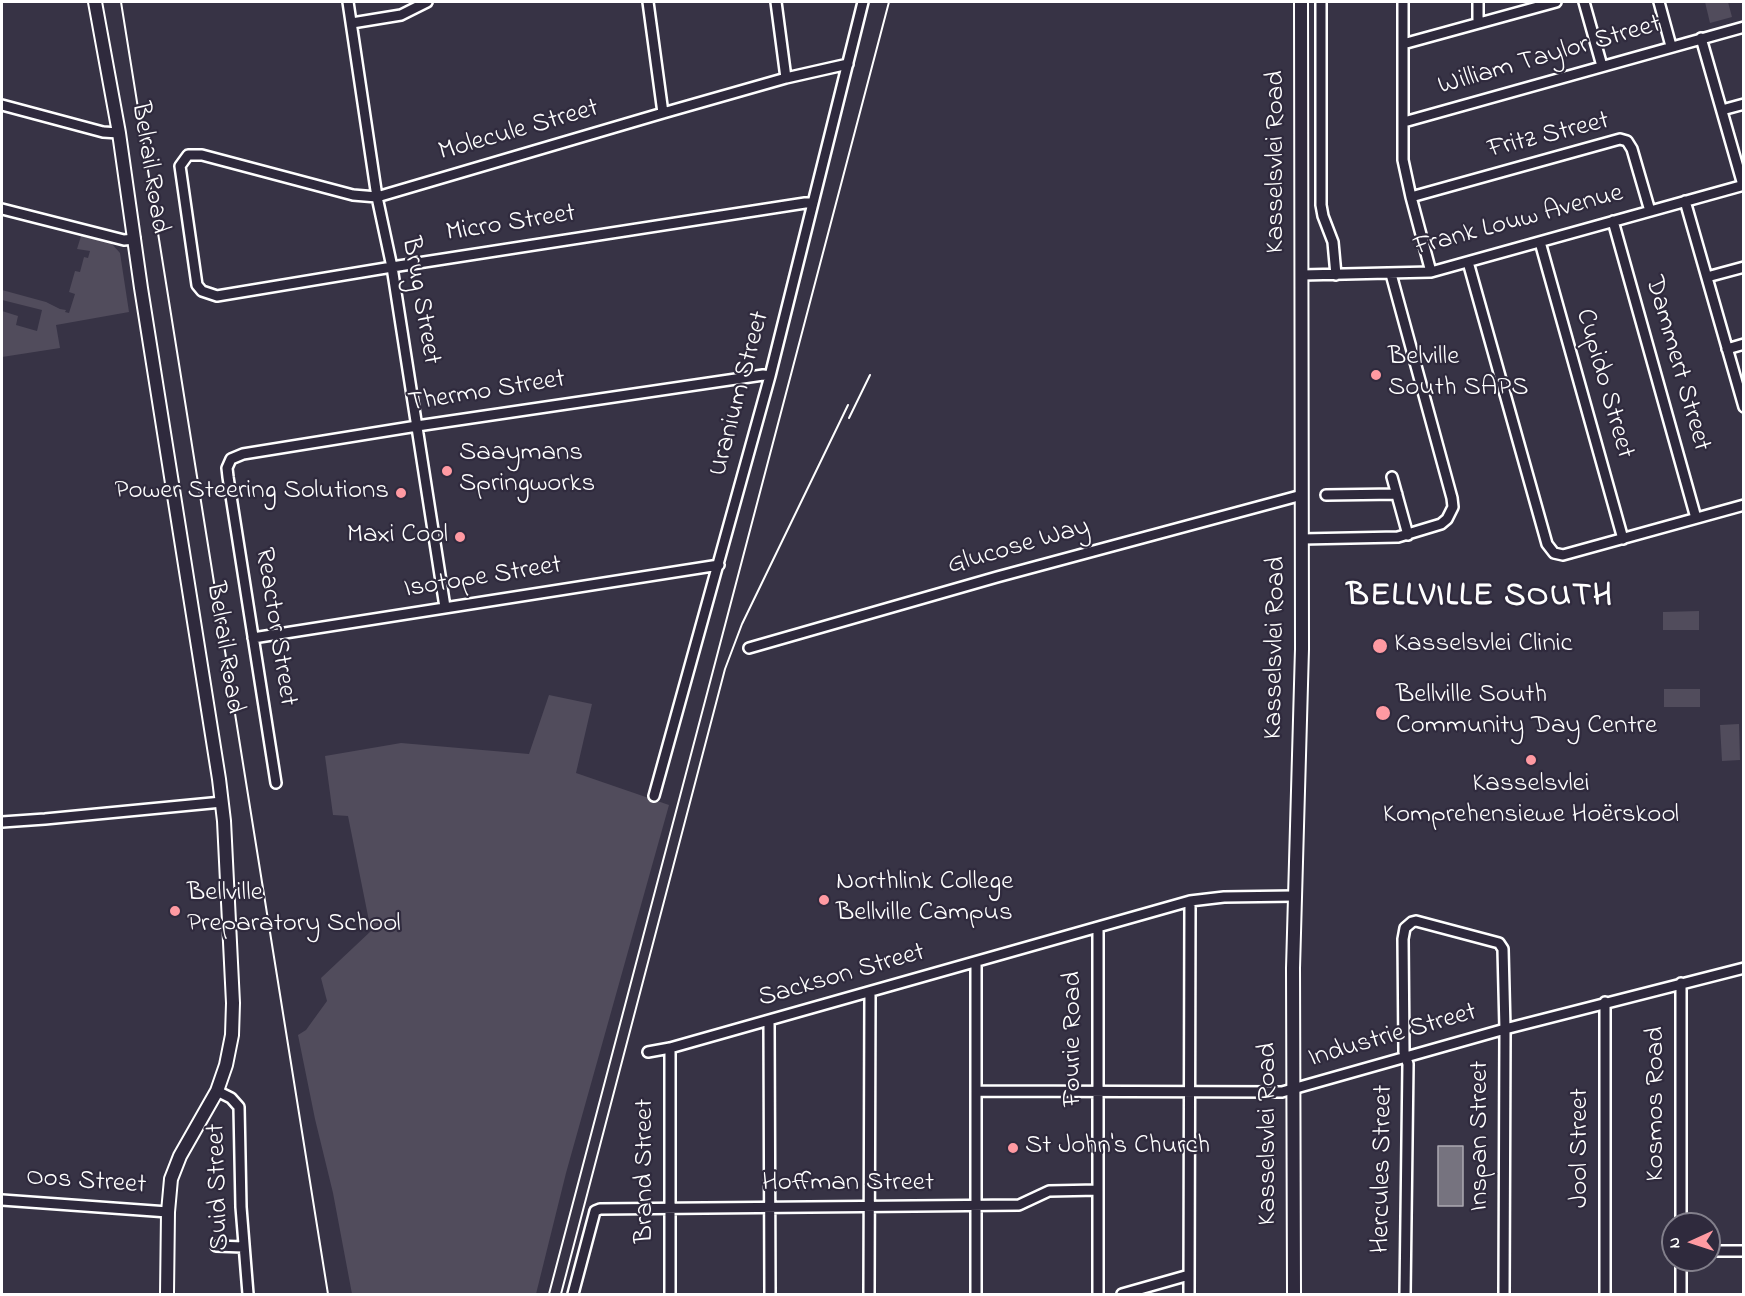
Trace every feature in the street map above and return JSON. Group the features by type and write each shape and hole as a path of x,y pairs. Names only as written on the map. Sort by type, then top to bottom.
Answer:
{"street":[{"name":"Belrail Road","path":"95,2 119,133 141,288 222,802 233,1020 229,1051 217,1091 175,1167 169,1190 167,1294"},
{"name":"Brug Street","path":"348,2 377,197 392,267 445,607"},
{"path":"352,23 401,15 427,2"},
{"path":"648,2 663,113"},
{"path":"776,2 786,78"},
{"name":"Uranium Street","path":"654,796 770,376 863,2"},
{"name":"Kasselsvlei Road","path":"1294,1294 1294,896 1302,704 1301,2"},
{"path":"1321,2 1321,205 1333,242 1336,275"},
{"path":"1403,2 1403,160 1431,272"},
{"path":"1478,2 1478,23"},
{"path":"1403,44 1556,2"},
{"path":"1584,2 1602,66"},
{"path":"1659,2 1671,46"},
{"name":"William Taylor Street","path":"1404,122 1743,27"},
{"path":"1701,38 1743,185"},
{"name":"Molecule Street","path":"217,296 202,291 197,285 180,172 181,162 188,155 202,155 353,195 377,197 786,78 848,64"},
{"path":"1722,110 1743,104"},
{"path":"2,105 104,132 119,133"},
{"name":"Fritz Street","path":"1411,197 1620,139 1627,141 1632,149 1650,211"},
{"name":"Frank Louw Avenue","path":"1302,275 1431,272 1743,185"},
{"path":"1685,201 1743,407"},
{"name":"Micro Street","path":"217,296 813,203"},
{"path":"2,209 124,240 135,239"},
{"name":"Dammert Street","path":"1613,221 1696,518"},
{"name":"Cupido Street","path":"1540,242 1623,539"},
{"path":"1468,262 1550,550 1563,555 1743,505"},
{"path":"1707,278 1743,267"},
{"path":"1302,539 1383,539 1408,535 1442,524 1450,513 1453,502 1391,274"},
{"path":"1727,349 1743,344"},
{"name":"Thermo Street","path":"228,477 227,468 231,459 243,454 417,426 763,375 770,376"},
{"name":"Reactor Street","path":"228,477 276,783"},
{"path":"1392,477 1408,535"},
{"path":"1326,495 1397,494"},
{"name":"Glucose Way","path":"749,648 997,577 1302,495"},
{"name":"Isotope Street","path":"253,638 719,565"},
{"path":"2,822 222,802"},
{"path":"2,827 45,819"},
{"name":"Sackson Street","path":"648,1052 769,1021 1190,901 1224,897 1294,896"},
{"path":"1190,901 1190,1294"},
{"name":"Hercules Street","path":"1405,1294 1408,1064 1404,1052 1405,928 1412,922 1421,922 1500,942"},
{"name":"Fourie Road","path":"1098,928 1098,1294"},
{"name":"Inspan Street","path":"1500,942 1503,954 1505,1029 1504,1294"},
{"path":"976,962 976,1294"},
{"name":"Industrie Street","path":"976,1091 1282,1092 1605,1002 1743,968"},
{"name":"Kosmos Road","path":"1681,983 1681,1212"},
{"path":"869,1294 870,992"},
{"name":"Jool Street","path":"1605,1002 1605,1294"},
{"path":"769,1021 770,1294"},
{"name":"Brand Street","path":"670,1048 670,1294"},
{"name":"Suid Street","path":"217,1091 231,1098 239,1107 243,1247 248,1294"},
{"name":"Hoffman Street","path":"573,1294 595,1211 600,1209 1019,1205 1049,1191 1098,1190"},
{"name":"Oos Street","path":"2,1200 168,1212"},
{"path":"216,1246 243,1247"},
{"path":"1721,1251 1743,1251"},
{"path":"1681,1272 1681,1294"},
{"path":"1122,1294 1190,1275"}],"shaded area":[{"path":"1705,2 1728,2 1732,17 1710,23"},
{"path":"81,236 111,243 120,253 129,312 56,325 60,348 2,357 2,311 18,316 16,325 37,331 42,310 2,300 2,290 46,302 69,313 75,294 69,292 75,271 80,272 84,257 88,258 90,251 77,249"},
{"path":"1699,611 1699,630 1663,630 1663,612"},
{"path":"1664,689 1700,689 1700,707 1664,707"},
{"path":"549,695 592,704 576,773 669,805 566,1173 536,1294 352,1294 333,1193 298,1035 306,1030 327,1001 321,978 371,931 348,816 333,815 325,756 401,743 529,754"},
{"path":"1739,724 1740,760 1722,761 1720,725"},
{"path":"1438,1146 1463,1146 1463,1206 1438,1206"}],"railway":[{"path":"121,2 328,1294"},
{"path":"549,1294 889,2"},
{"path":"849,418 870,375"},
{"path":"561,1294 725,669 742,624 848,405"}],"place":[{"name":"Belville South SAPS","path":"1376,375"},
{"name":"Saaymans Springworks","path":"447,471"},
{"name":"Power Steering Solutions","path":"401,493"},
{"name":"Maxi Cool","path":"460,537"},
{"name":"Kasselsvlei Clinic","path":"1380,646"},
{"name":"Bellville South Community Day Centre","path":"1383,713"},
{"name":"Kasselsvlei Komprehensiewe Hoërskool","path":"1531,760"},
{"name":"Northlink College Bellville Campus","path":"824,900"},
{"name":"Bellville Preparatory School","path":"175,911"},
{"name":"St John's Church","path":"1013,1148"}],"district":[{"name":"BELLVILLE SOUTH","path":"1480,599"}]}
